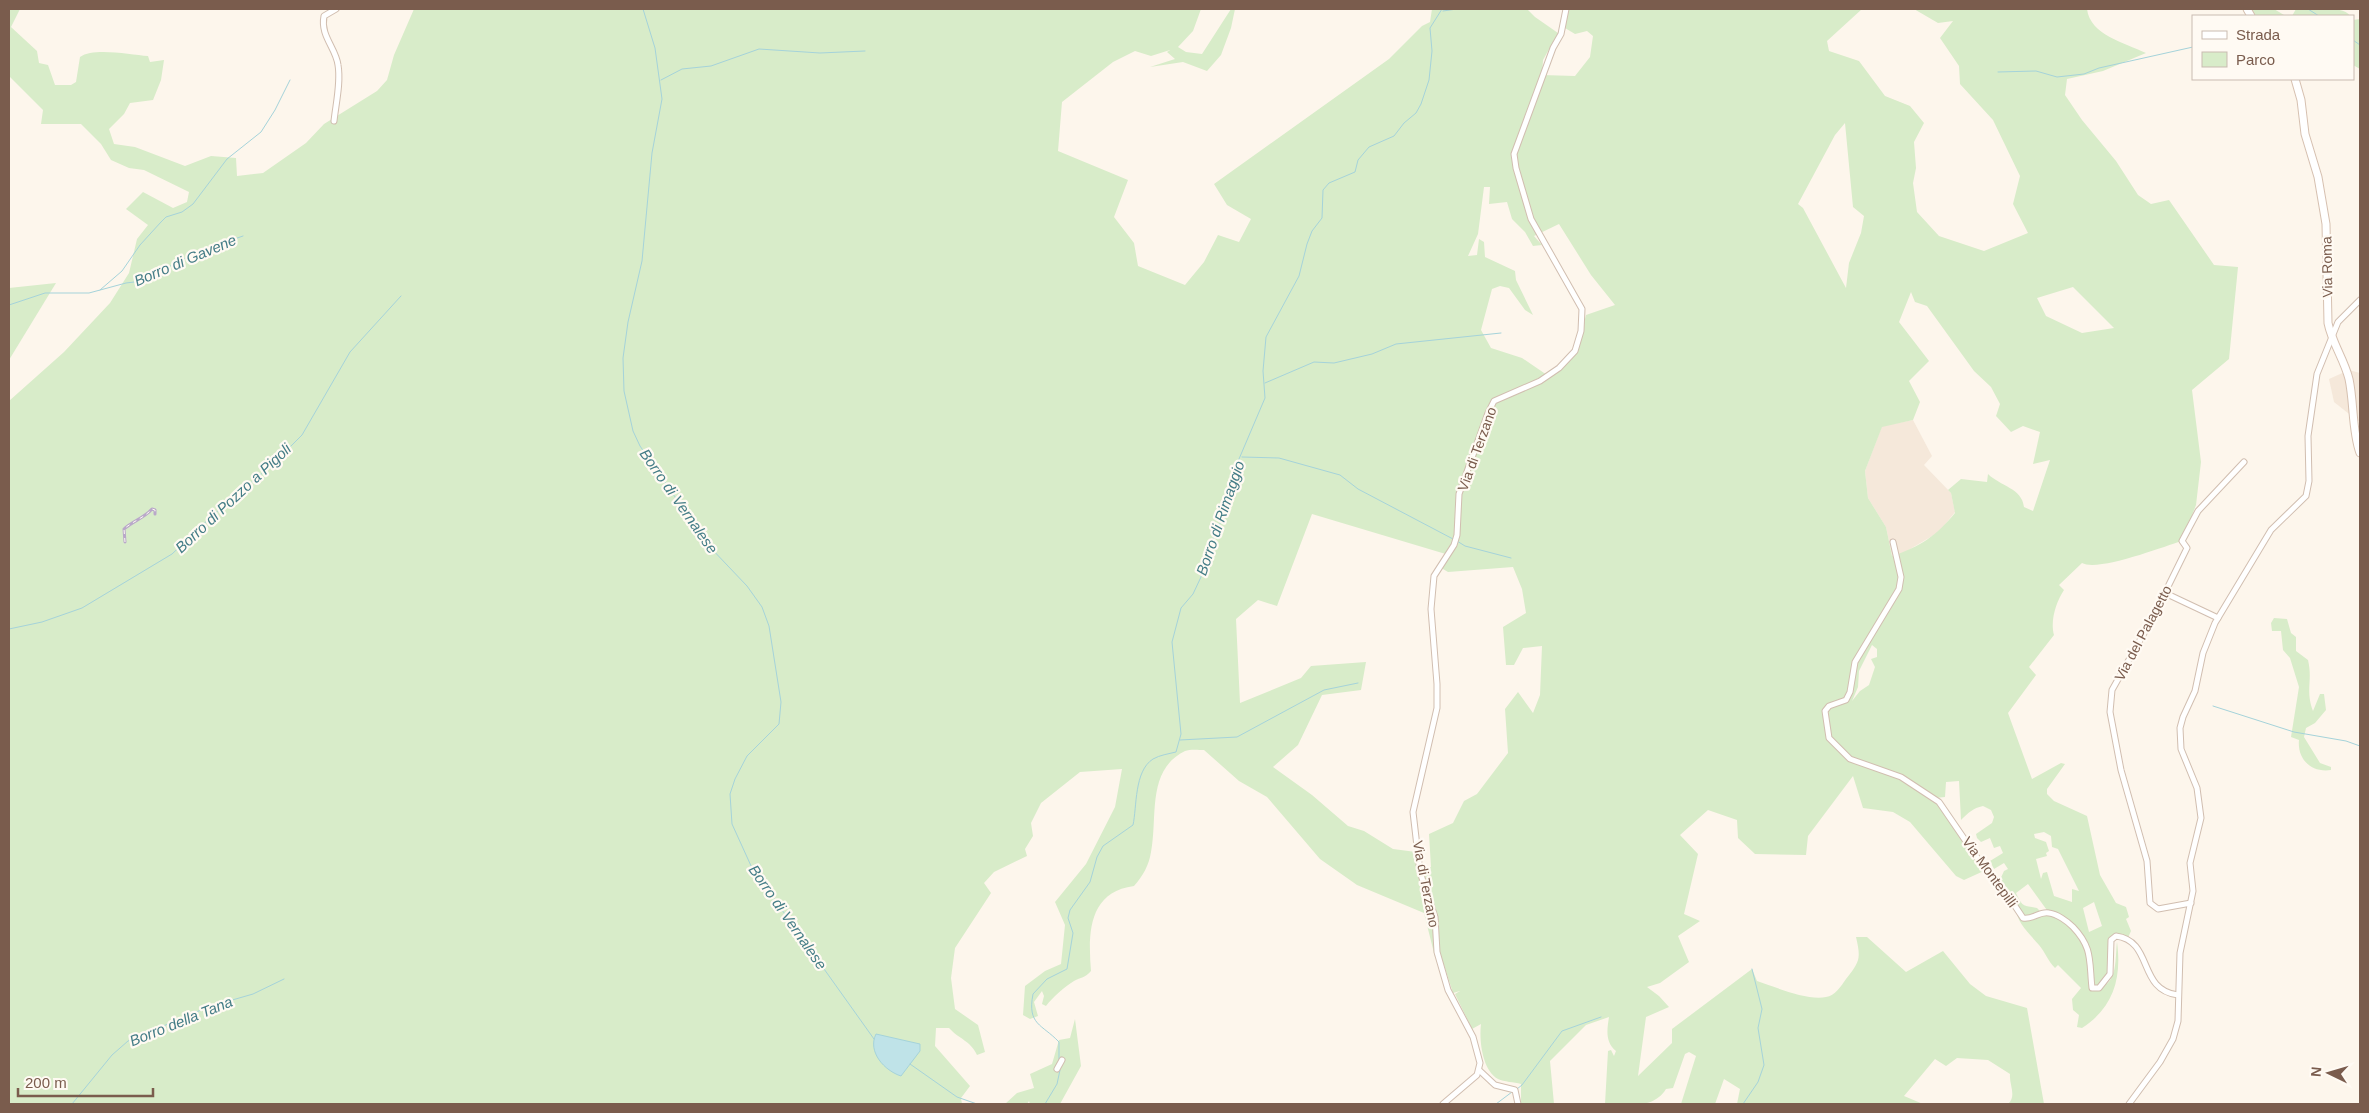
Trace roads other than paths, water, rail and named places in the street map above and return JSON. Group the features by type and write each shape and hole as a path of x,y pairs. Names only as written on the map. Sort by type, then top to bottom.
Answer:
{"main road":[{"name":"Via Roma","path":"2296,80 2305,134 2318,177 2326,224 2328,304 2331,336 2348,375 2354,402 2357,446 2360,452"}],"street":[{"path":"334,120 338,64 329,45 323,23 324,16 336,9"},
{"name":"Via di Terzano","path":"1479,1070 1480,1063 1473,1037 1448,990 1437,952 1435,917 1420,872 1413,812 1437,708 1437,675 1431,609 1433,583 1438,569 1454,545 1457,535 1459,494 1462,485 1494,401 1540,380 1559,368 1575,351 1581,331 1582,309 1531,219 1516,168 1514,154 1553,48 1562,34 1566,9"},
{"path":"2128,1104 2160,1062 2173,1039 2178,1021 2180,953 2191,904 2193,881 2190,863 2200,826 2200,803 2197,788 2181,749 2180,728 2195,691 2208,639 2218,618 2270,530 2306,496 2309,481 2307,448 2314,391 2331,336 2338,322 2360,300"},
{"name":"Via del Palagetto","path":"2191,904 2158,908 2150,903 2147,861 2120,770 2110,712 2112,690 2188,548 2182,541 2198,511 2244,462"},
{"name":"Via Montepilli","path":"1893,542 1901,577 1899,588 1855,662 1850,692 1846,700 1829,706 1825,711 1829,738 1850,759 1902,777 1939,802 1989,875 2023,918 2028,919 2042,913 2050,913 2067,922 2086,942 2090,960 2092,988 2099,988 2110,974 2111,940 2116,936 2125,938 2144,958 2152,981 2166,993 2178,994"},
{"path":"2165,594 2218,618"},
{"path":"1057,1069 1062,1060"},
{"path":"1443,1104 1477,1075 1479,1070 1495,1084 1515,1090 1518,1104"}],"water":[{"path":"876,1034 920,1044 920,1051 901,1076 889,1070 879,1060 874,1047"}],"waterway":[{"name":"Borro di Vernalese","path":"643,9 655,48 662,99 652,153 642,261 628,322 623,358 624,391 633,431 640,446 708,545 747,586 762,607 769,626 781,702 779,724 747,756 735,779 730,794 732,824 752,868 874,1039"},
{"name":"Borro di Rimaggio","path":"1059,1061 1059,1042 1037,1023 1034,1018 1032,1012 1033,994 1047,979 1067,969 1073,933 1068,918 1070,910 1090,882 1097,857 1103,846 1133,825 1137,790 1142,772 1153,759 1176,752 1181,734 1172,642 1181,608 1193,594 1201,577 1202,563 1222,519 1225,501 1236,466 1265,398 1263,371 1266,337 1299,276 1312,231 1322,218 1323,190 1329,183 1355,172 1358,160 1369,147 1394,136 1404,123 1416,113 1421,104 1429,80 1432,51 1430,28 1442,9"},
{"path":"1443,11 1457,9"},
{"path":"2308,9 2317,15"},
{"path":"2354,41 2360,45"},
{"path":"1998,72 2036,71 2057,77 2084,74 2099,68 2192,47"},
{"path":"661,80 682,69 711,66 759,49 820,53 865,51"},
{"path":"100,290 122,271 140,245 166,217 182,212 193,204 227,159 261,132 275,110 290,80"},
{"name":"Borro di Gavene","path":"9,305 45,293 89,293 126,283 142,281 195,253 243,236"},
{"name":"Borro di Pozzo a Pigoli","path":"9,629 42,622 82,608 172,554 212,516 273,464 302,435 350,352 401,296"},
{"path":"1265,383 1314,362 1334,363 1372,354 1396,344 1501,333"},
{"path":"1242,457 1279,458 1340,475 1358,489 1453,539"},
{"path":"1457,541 1465,546 1511,558"},
{"path":"1180,740 1237,737 1324,690 1358,683"},
{"path":"2213,706 2294,732 2346,741 2360,746"},
{"path":"1743,1104 1758,1082 1764,1065 1758,1028 1762,1009 1752,969"},
{"name":"Borro della Tana","path":"72,1104 112,1055 128,1041 208,1007 253,994 284,979"},
{"path":"1517,1089 1562,1031 1601,1017"},
{"name":"Borro di Vernalese","path":"910,1064 957,1097 977,1104"},
{"name":"Borro di Rimaggio","path":"1045,1104 1057,1084 1060,1070"},
{"path":"1496,1104 1512,1092"}],"railway":[{"path":"125,542 124,529 152,509 155,510 155,514"}]}
